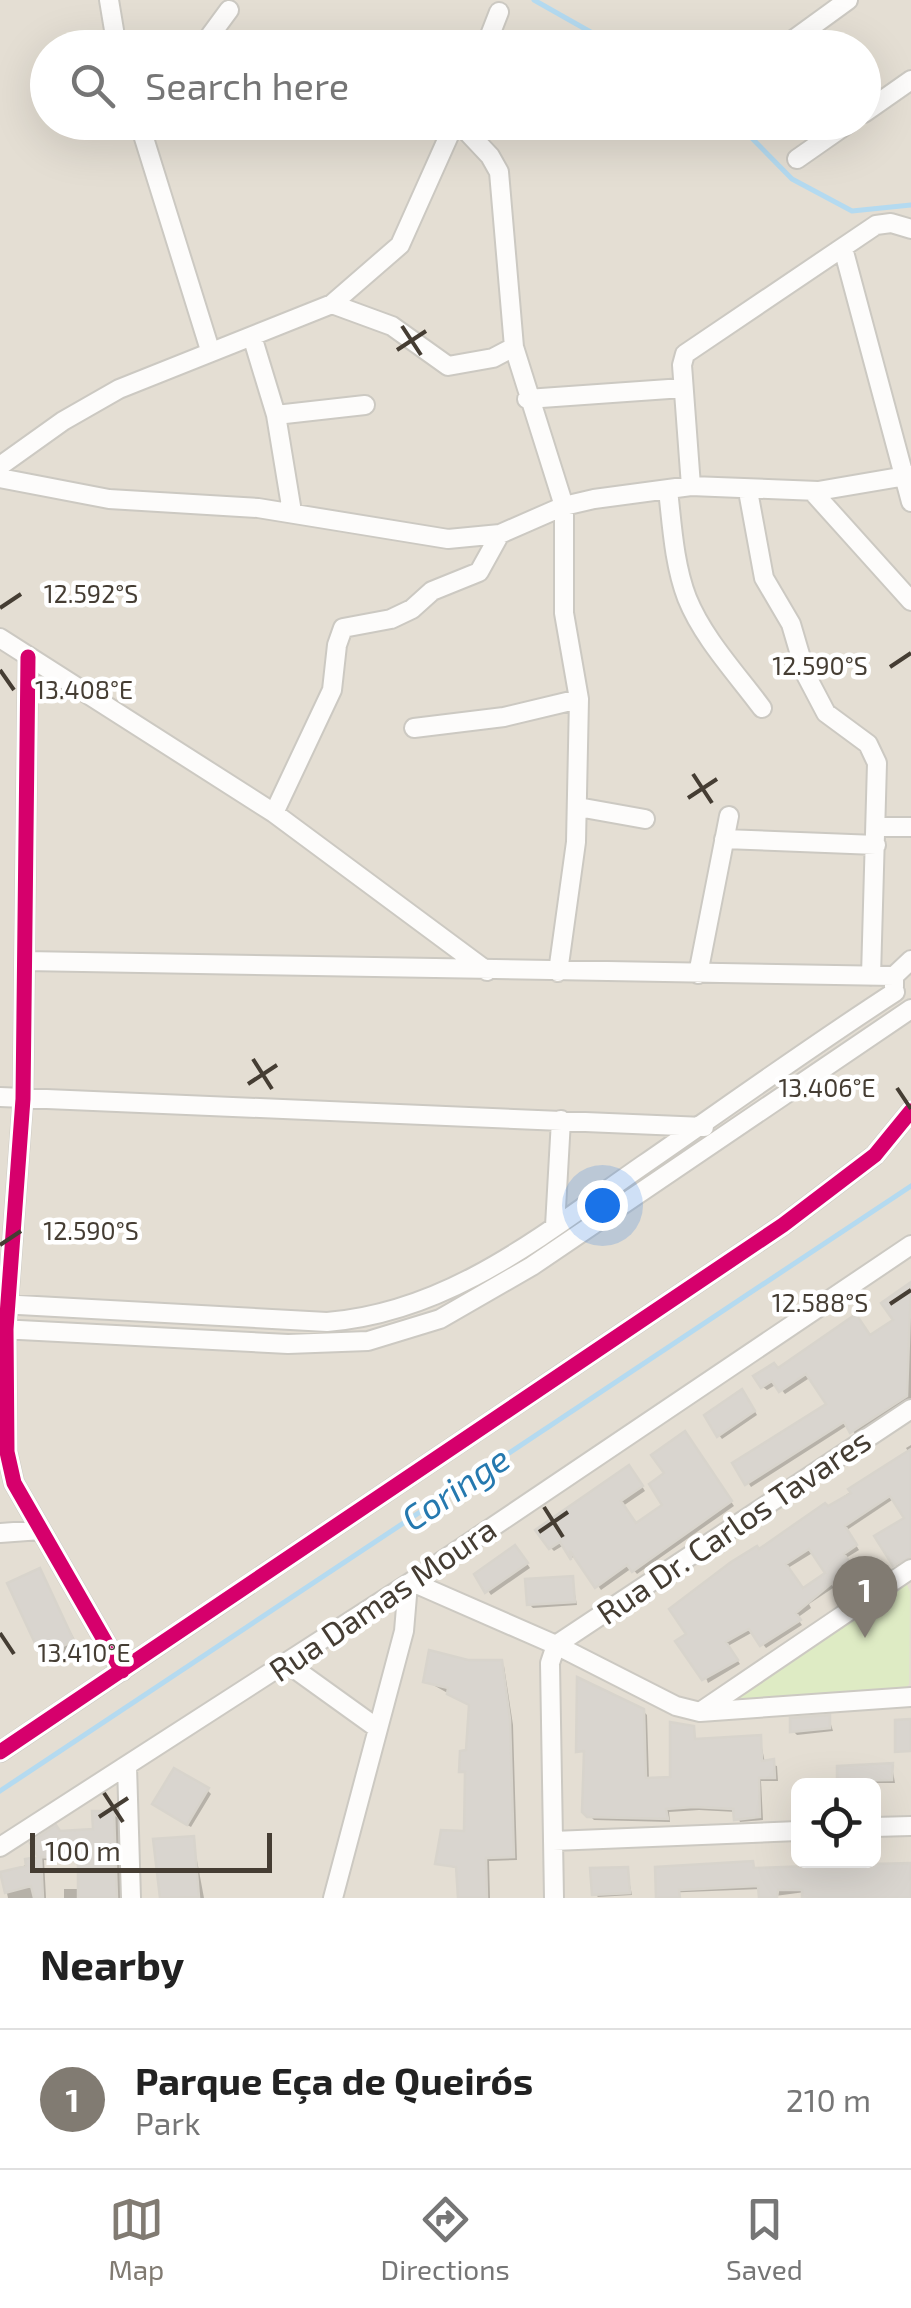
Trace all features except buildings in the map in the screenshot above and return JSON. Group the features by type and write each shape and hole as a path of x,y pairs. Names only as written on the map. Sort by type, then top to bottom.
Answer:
{"street":[{"path":"109,0 114,30"},
{"path":"807,30 848,0"},
{"path":"215,30 229,10"},
{"path":"492,30 499,12"},
{"path":"881,101 911,80"},
{"path":"148,140 210,350"},
{"path":"0,466 42,434 119,389 332,304 400,245 449,140"},
{"path":"474,140 490,156 498,172 514,347 527,399 564,506 564,613 579,699 578,808 558,972"},
{"path":"797,160 825,140"},
{"path":"691,486 685,354 876,225 911,228"},
{"path":"843,248 909,475 911,502"},
{"path":"332,304 392,326 448,366 494,358 514,347"},
{"path":"252,336 276,415 292,512"},
{"path":"527,399 684,388"},
{"path":"276,415 366,405"},
{"path":"0,478 109,499 292,512 448,539 500,534 564,506 691,486 812,492 909,475"},
{"path":"668,490 674,550 686,596 702,629 762,708"},
{"path":"748,490 764,578 790,624 806,675 832,720 875,752 877,836 871,976"},
{"path":"812,492 911,601"},
{"path":"274,813 332,690 343,628 390,619 412,609 432,590 479,572 500,534"},
{"path":"0,638 274,813 487,971"},
{"path":"28,657 23,1099 3,1329 9,1469 122,1670"},
{"path":"414,728 504,716 579,699"},
{"path":"578,808 644,819"},
{"path":"698,974 729,816"},
{"path":"724,839 877,836 911,827"},
{"path":"4,1304 294,1322 361,1319 445,1293 556,1226 700,1125 895,984 911,960"},
{"path":"3,1329 288,1344 391,1336 469,1304 911,1007 895,984 871,976 25,961"},
{"path":"0,1097 700,1125 725,1135"},
{"path":"0,1752 783,1226 850,1177 911,1111"},
{"path":"556,1226 561,1120"},
{"name":"Rua Damas Moura","path":"0,1847 288,1664 911,1245"},
{"name":"Rua Dr. Carlos Tavares","path":"556,1646 911,1409"},
{"path":"0,1533 41,1530"},
{"path":"700,1712 911,1569"},
{"path":"334,1898 408,1615 410,1583 556,1646 676,1706 700,1712 911,1696"},
{"path":"554,1898 550,1663 556,1646"},
{"path":"288,1664 377,1728"},
{"path":"127,1766 132,1898"},
{"path":"881,1828 911,1826"},
{"path":"553,1841 791,1830"}],"shaded area":[{"path":"0,0 911,0 911,1898 0,1898"}],"green space":[{"path":"906,1582 910,1592 909,1684 903,1692 743,1706 737,1700 737,1694"}],"waterway":[{"path":"534,0 587,30"},
{"path":"754,140 792,179 852,211 911,205"},
{"name":"Coringe","path":"0,1791 911,1186"}],"cycle path":[{"path":"28,657 23,1099 6,1329 7,1452 14,1483 122,1671"},
{"path":"0,1752 783,1225 875,1155 911,1111"}],"place":[{"name":"Parque Eça de Queirós","path":"865,1638"}]}
